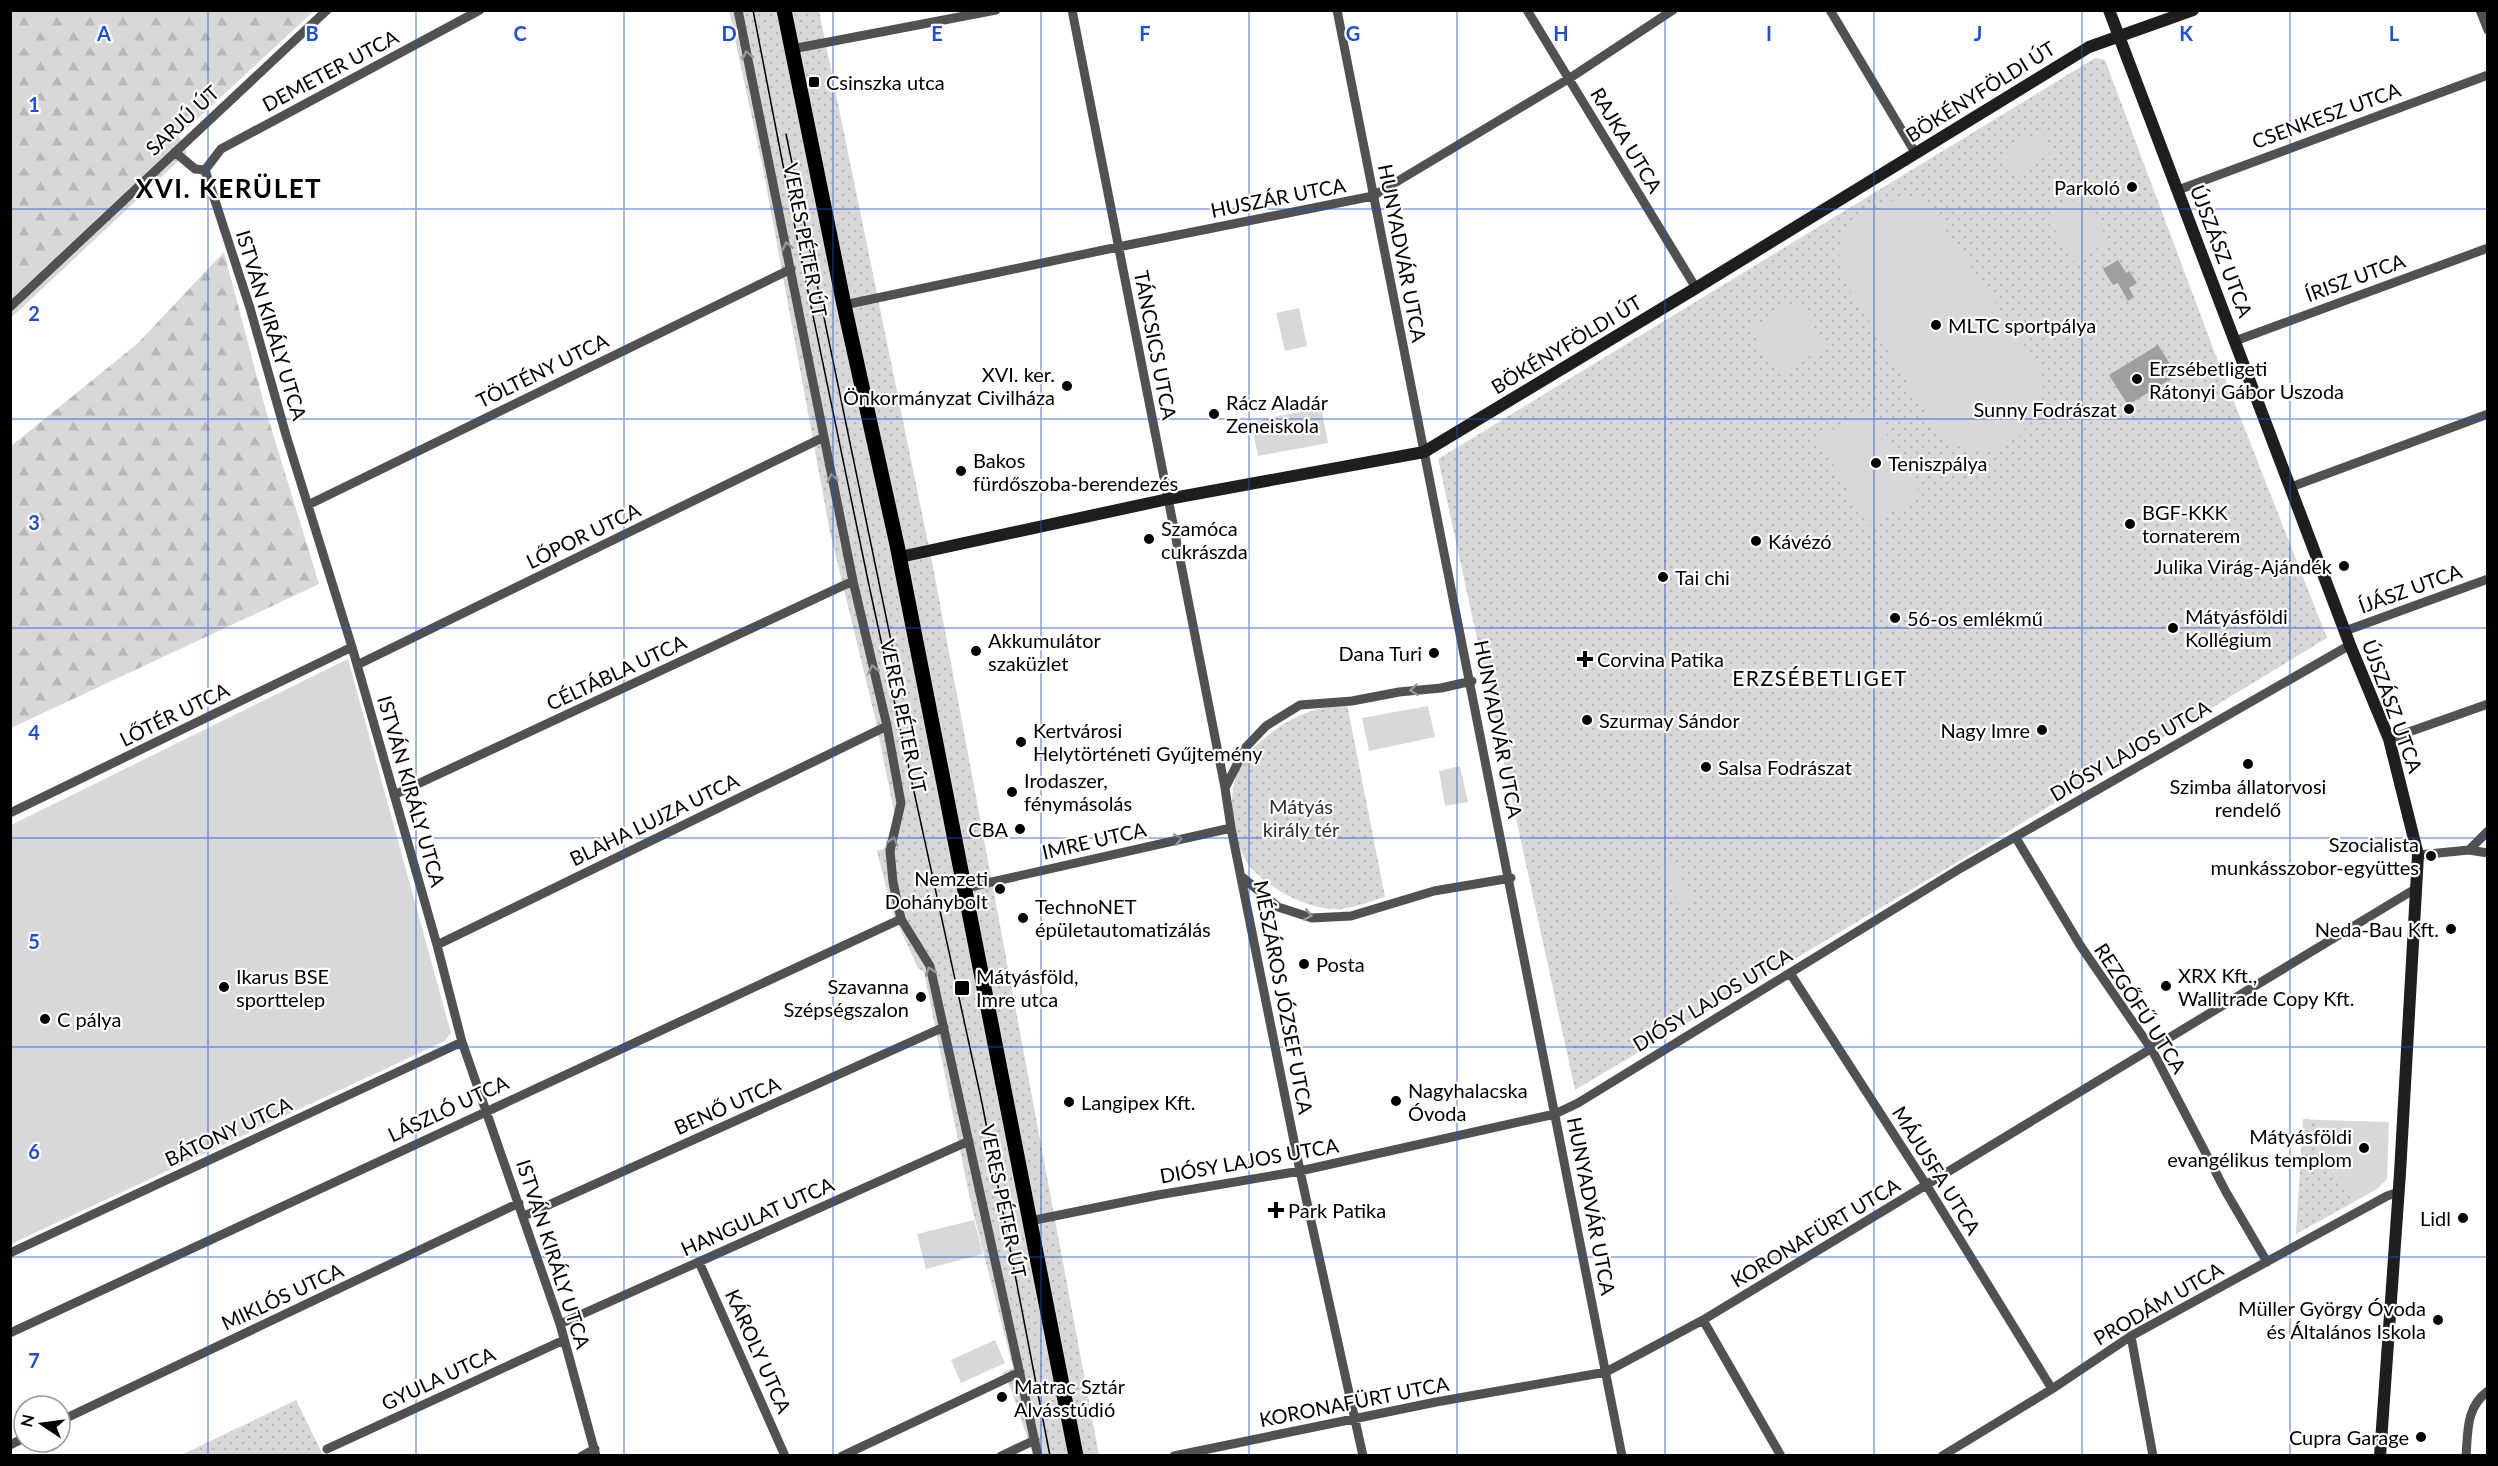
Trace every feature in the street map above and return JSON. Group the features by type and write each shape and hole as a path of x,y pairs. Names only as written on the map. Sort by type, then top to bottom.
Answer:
{"main road":[{"name":"VERES PÉTER ÚT","path":"784,10 844,305 900,556 1076,1455"}],"street":[{"name":"SARJÚ ÚT","path":"10,307 327,10"},
{"name":"DEMETER UTCA","path":"205,170 221,149 480,10"},
{"name":"VERES PÉTER ÚT","path":"738,10 853,581 887,726 901,803 890,851 901,920 930,966 1038,1455"},
{"path":"792,49 996,10"},
{"name":"TÁNCSICS UTCA","path":"1072,10 1231,828"},
{"name":"HUNYADVÁR UTCA","path":"1337,10 1424,452 1472,681 1622,1455"},
{"name":"RAJKA UTCA","path":"1527,10 1696,288"},
{"name":"HUSZÁR UTCA","path":"844,305 1373,196 1570,78 1673,10"},
{"path":"1830,10 1916,154"},
{"name":"ÚJSZÁSZ UTCA","path":"2109,10 2350,645 2389,739 2418,855 2399,1192 2380,1455"},
{"name":"BÖKÉNYFÖLDI ÚT","path":"900,556 1168,499 1424,452 2089,47 2193,10"},
{"path":"2480,10 2487,30"},
{"name":"CSENKESZ UTCA","path":"2178,190 2487,75"},
{"path":"175,152 195,168 205,170"},
{"name":"ISTVÁN KIRÁLY UTCA","path":"205,170 250,308 352,647 437,945 462,1042 560,1324 596,1452"},
{"name":"ÍRISZ UTCA","path":"2235,341 2487,248"},
{"name":"TÖLTÉNY UTCA","path":"308,505 791,269"},
{"path":"2291,487 2487,414"},
{"name":"LŐPOR UTCA","path":"357,665 824,437"},
{"name":"ÍJÁSZ UTCA","path":"2345,631 2487,579"},
{"name":"CÉLTÁBLA UTCA","path":"394,795 853,581"},
{"name":"DIÓSY LAJOS UTCA","path":"1030,1221 1158,1195 1300,1171 1555,1114 1578,1103 1961,868 2350,645"},
{"name":"LŐTÉR UTCA","path":"10,813 352,647"},
{"path":"1225,788 1246,747 1266,726 1300,705 1441,688 1472,681"},
{"path":"2389,739 2487,704"},
{"name":"BLAHA LUJZA UTCA","path":"437,945 887,726"},
{"name":"IMRE UTCA","path":"965,888 1231,828"},
{"name":"MÉSZÁROS JÓZSEF UTCA","path":"1231,828 1300,1171 1363,1455"},
{"path":"2469,850 2487,831"},
{"name":"REZGŐFŰ UTCA","path":"2016,838 2080,945 2152,1050 2226,1192 2267,1262"},
{"path":"2418,855 2469,850 2487,853"},
{"path":"1241,876 1278,907 1312,918 1351,916 1434,891 1511,879"},
{"name":"KORONAFÜRT UTCA","path":"1174,1455 1606,1372 1703,1320 2415,889"},
{"name":"LÁSZLÓ UTCA","path":"10,1333 486,1110 901,920"},
{"name":"MÁJUSFA UTCA","path":"1790,973 1927,1186 2052,1389"},
{"name":"BENŐ UTCA","path":"524,1216 944,1028"},
{"name":"BÁTONY UTCA","path":"10,1253 462,1042"},
{"name":"HANGULAT UTCA","path":"560,1324 969,1141"},
{"name":"PRODÁM UTCA","path":"1942,1455 2052,1389 2131,1336 2387,1196 2399,1192"},
{"name":"MIKLÓS UTCA","path":"72,1415 519,1203"},
{"name":"KÁROLY UTCA","path":"699,1262 785,1455"},
{"path":"1703,1320 1781,1455"},
{"path":"2131,1336 2153,1455"},
{"name":"GYULA UTCA","path":"327,1449 564,1340"},
{"path":"842,1455 1020,1372"},
{"path":"2466,1455 2469,1420 2473,1407 2487,1390"},
{"path":"1001,1455 1035,1440"},
{"path":"582,1455 596,1452"}],"green space":[{"path":"11,11 314,11 179,136 187,153 11,318"},
{"path":"729,11 819,11 934,572 1099,1455 1033,1455 1011,1389 1002,1373 1013,1368 971,1204 924,972 918,968 893,914 877,851 884,849 895,816 874,713 830,532 764,174"},
{"path":"2095,58 2105,60 2213,348 2327,638 1575,1090 1438,459"},
{"path":"2041,130 2053,151 2016,174 2003,154"},
{"path":"2083,195 2109,242 2072,262 2047,215"},
{"path":"1903,198 1925,200 2037,364 2043,385 2039,412 2020,435 1998,450 1972,452 1942,439 1847,285 1839,249 1849,227 1868,211"},
{"path":"224,252 266,411 319,584 11,728 11,446 137,344"},
{"path":"1797,300 1825,347 1778,375 1750,329"},
{"path":"1299,308 1307,346 1285,351 1276,313"},
{"path":"1321,407 1328,443 1258,456 1251,422"},
{"path":"1871,407 1921,495 1868,526 1818,438"},
{"name":"Ikarus BSE sporttelep","path":"348,659 451,1033 445,1041 11,1244 11,825"},
{"name":"Mátyás király tér","path":"1347,704 1385,897 1352,907 1329,909 1293,898 1255,872 1246,861 1235,832 1232,800 1238,769 1249,752 1268,735 1288,721 1310,711"},
{"path":"1428,706 1435,737 1369,751 1362,718"},
{"path":"1460,766 1468,802 1445,806 1439,771"},
{"path":"1669,858 1694,901 1683,908 1658,864"},
{"path":"2303,1119 2319,1120 2318,1150 2354,1202 2296,1234"},
{"path":"2319,1120 2389,1122 2387,1179 2377,1189 2354,1202 2318,1150"},
{"path":"974,1220 983,1254 926,1269 917,1234"},
{"path":"995,1340 1005,1363 961,1383 951,1360"},
{"path":"296,1400 323,1455 181,1455"}],"shaded area":[{"path":"2118,260 2126,273 2129,271 2137,283 2129,288 2134,297 2128,301 2118,283 2113,285 2103,269"},
{"path":"2158,345 2177,375 2128,405 2109,375"}],"tram line":[{"path":"753,10 800,253 870,590 982,1103 1050,1456"},
{"path":"786,134 901,689"}],"place":[{"name":"Csinszka utca","path":"814,82"},
{"name":"Parkoló","path":"2132,187"},
{"name":"MLTC sportpálya","path":"1936,325"},
{"name":"Erzsébetligeti Rátonyi Gábor Uszoda","path":"2137,379"},
{"name":"XVI. ker. Önkormányzat Civilháza","path":"1067,386"},
{"name":"Sunny Fodrászat","path":"2129,409"},
{"name":"Rácz Aladár Zeneiskola","path":"1214,414"},
{"name":"Teniszpálya","path":"1876,463"},
{"name":"Bakos fürdőszoba-berendezés","path":"961,471"},
{"name":"BGF-KKK tornaterem","path":"2130,524"},
{"name":"Szamóca cukrászda","path":"1149,539"},
{"name":"Kávézó","path":"1756,541"},
{"name":"Julika Virág-Ajándék","path":"2344,566"},
{"name":"Tai chi","path":"1663,577"},
{"name":"56-os emlékmű","path":"1895,618"},
{"name":"Mátyásföldi Kollégium","path":"2173,628"},
{"name":"Akkumulátor szaküzlet","path":"976,651"},
{"name":"Dana Turi","path":"1434,653"},
{"name":"Corvina Patika","path":"1585,659"},
{"name":"Szurmay Sándor","path":"1587,720"},
{"name":"Nagy Imre","path":"2042,730"},
{"name":"Kertvárosi Helytörténeti Gyűjtemény","path":"1021,742"},
{"name":"Szimba állatorvosi rendelő","path":"2248,764"},
{"name":"Salsa Fodrászat","path":"1706,767"},
{"name":"Irodaszer, fénymásolás","path":"1012,792"},
{"name":"CBA","path":"1020,829"},
{"name":"Szocialista munkásszobor-együttes","path":"2431,856"},
{"name":"Nemzeti Dohánybolt","path":"1000,889"},
{"name":"TechnoNET épületautomatizálás","path":"1023,918"},
{"name":"Neda-Bau Kft.","path":"2451,929"},
{"name":"Posta","path":"1304,964"},
{"name":"XRX Kft., Wallitrade Copy Kft.","path":"2166,986"},
{"name":"Ikarus BSE sporttelep","path":"224,987"},
{"name":"Mátyásföld, Imre utca","path":"962,988"},
{"name":"Szavanna Szépségszalon","path":"921,997"},
{"name":"C pálya","path":"45,1019"},
{"name":"Nagyhalacska Óvoda","path":"1396,1101"},
{"name":"Langipex Kft.","path":"1069,1102"},
{"name":"Mátyásföldi evangélikus templom","path":"2364,1148"},
{"name":"Park Patika","path":"1276,1210"},
{"name":"Lidl","path":"2463,1218"},
{"name":"Müller György Óvoda és Általános Iskola","path":"2438,1320"},
{"name":"Matrac Sztár Alvásstúdió","path":"1002,1397"},
{"name":"Cupra Garage","path":"2421,1437"}],"district":[{"name":"XVI. KERÜLET","path":"229,188"},
{"name":"ERZSÉBETLIGET","path":"1820,677"}]}
